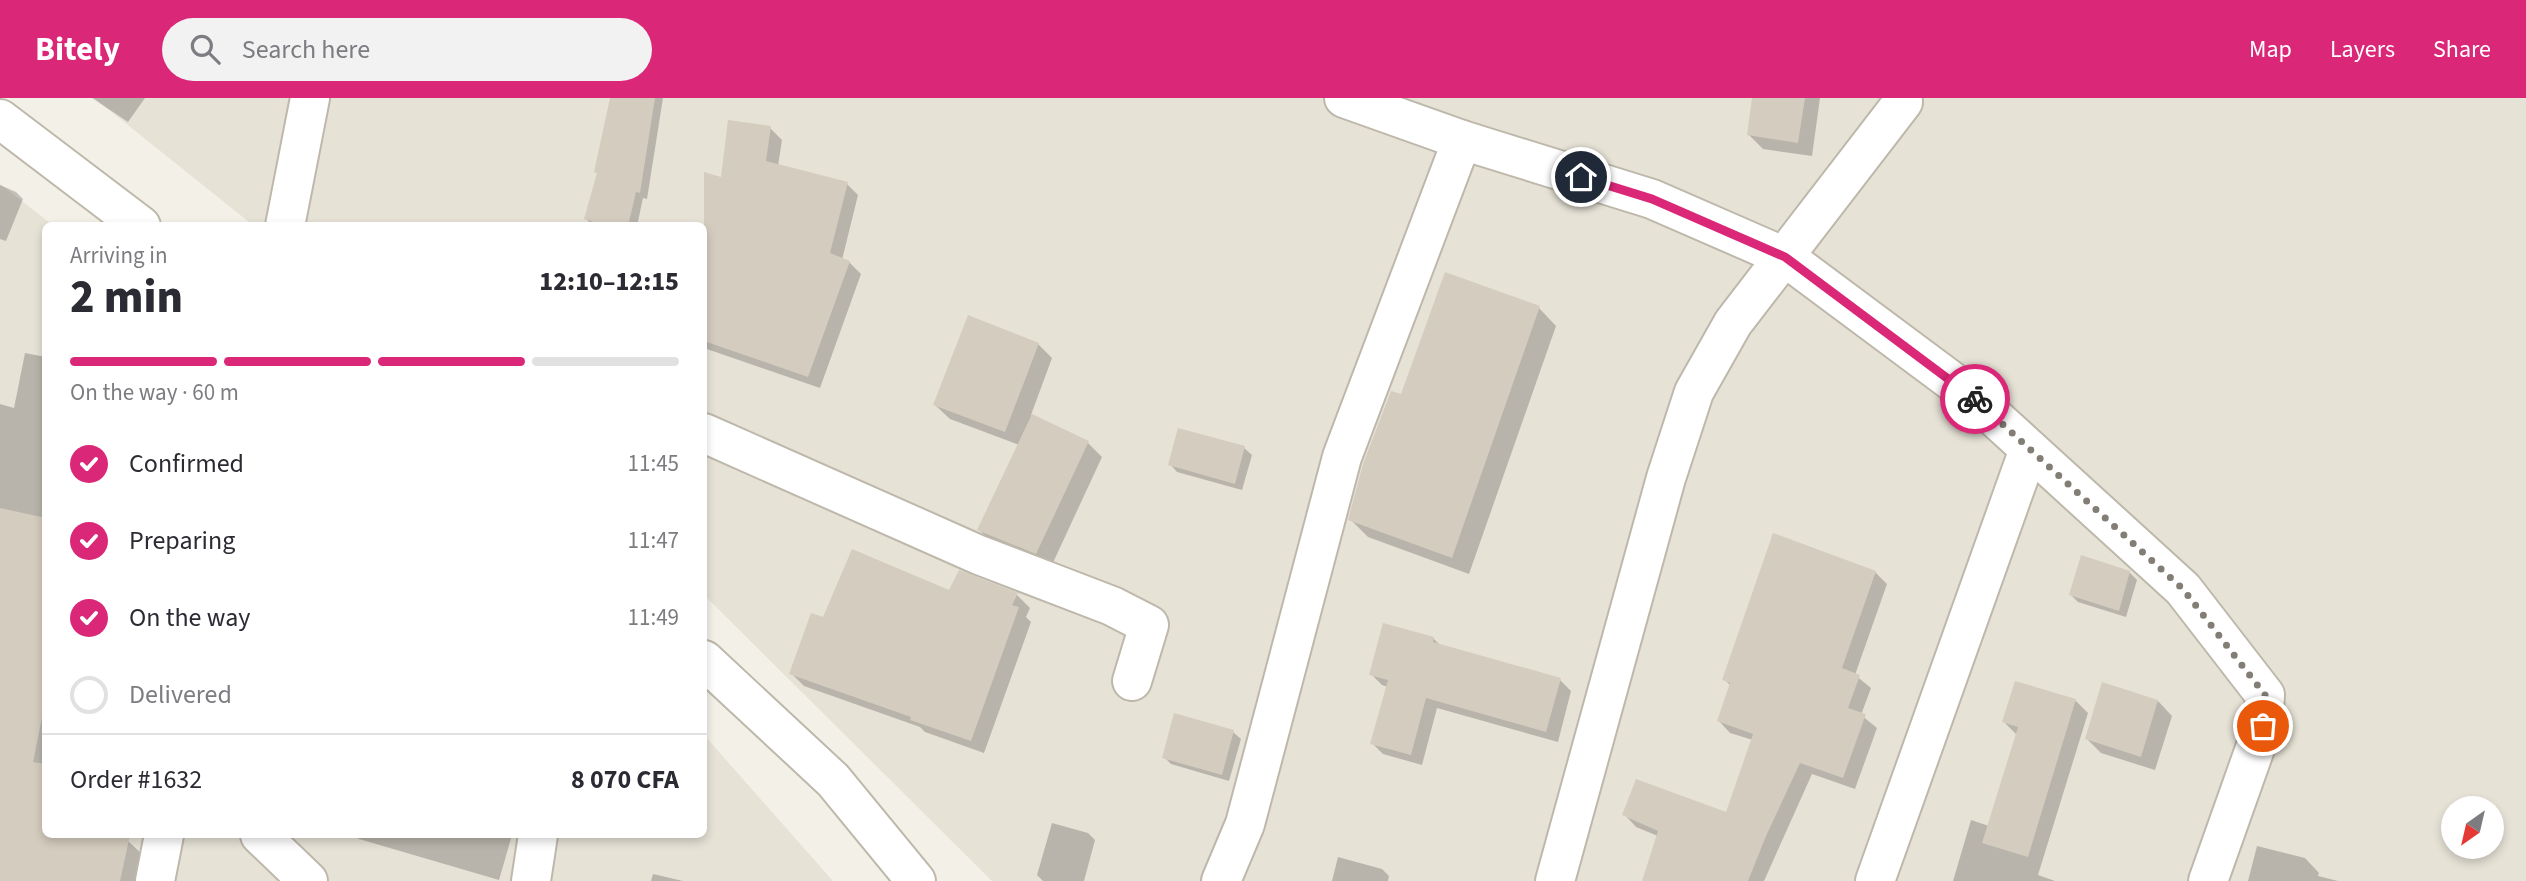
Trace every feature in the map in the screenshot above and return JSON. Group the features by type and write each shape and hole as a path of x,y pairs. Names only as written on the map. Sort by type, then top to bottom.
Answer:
{"street":[{"path":"286,222 310,98"},
{"path":"1344,98 1462,140 1652,199 1785,257 1969,394 2183,589 2265,695 2263,726 2208,881"},
{"path":"1555,881 1666,478 1694,392 1733,323 1903,102"},
{"path":"0,119 136,222"},
{"path":"1221,881 1245,824 1342,457 1462,140"},
{"path":"707,434 979,555 1112,606 1149,625 1132,681"},
{"path":"1875,881 2029,449"},
{"path":"707,663 832,780 916,881"},
{"path":"155,881 163,838"},
{"path":"263,838 308,881"},
{"path":"531,881 538,838"}],"shaded area":[{"path":"94,98 2526,98 2526,881 992,881 707,598 707,222 249,222"},
{"path":"0,184 49,222 42,222 42,838 707,838 707,738 833,881 0,881"}],"building":[{"path":"610,98 655,98 640,193 636,192 629,222 593,222 584,219 597,173 594,172"},
{"path":"1752,98 1805,98 1798,143 1747,135"},
{"path":"728,120 771,126 766,161 848,182 830,253 850,261 808,377 707,342 707,222 704,222 704,172 721,177"},
{"path":"1445,272 1540,306 1452,558 1348,520 1363,464 1391,391 1401,394"},
{"path":"968,315 1039,343 1005,432 933,405"},
{"path":"1032,414 1089,441 1036,554 977,530"},
{"path":"1178,428 1245,446 1235,484 1168,465"},
{"path":"0,508 42,517 42,718 33,762 42,763 42,838 129,838 120,881 0,881"},
{"path":"1773,533 1876,571 1842,668 1860,675 1848,708 1866,714 1843,778 1800,763 1748,881 1642,881 1658,831 1622,815 1636,779 1726,812 1753,734 1717,721 1730,683 1722,680"},
{"path":"852,549 949,590 959,570 1018,593 1012,605 1019,607 971,741 789,674 811,613 823,617"},
{"path":"2081,555 2130,571 2119,611 2069,595"},
{"path":"1383,623 1434,637 1433,642 1561,678 1546,732 1426,698 1411,755 1370,744 1388,680 1369,675"},
{"path":"2015,681 2076,699 2028,857 1982,843 2018,727 2002,722"},
{"path":"2102,682 2158,700 2141,757 2085,739"},
{"path":"1174,713 1234,730 1222,775 1162,758"}],"way so far":[{"path":"1975,399 2183,589 2265,695 2263,726"}],"route":[{"path":"1581,177 1652,199 1785,257 1975,399"}]}
